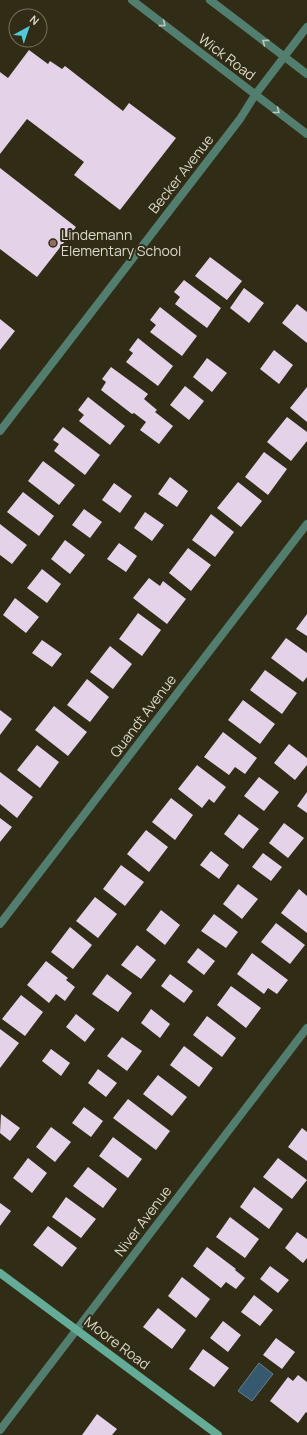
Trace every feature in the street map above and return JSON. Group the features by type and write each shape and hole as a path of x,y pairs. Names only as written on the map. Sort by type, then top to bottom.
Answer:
{"street":[{"name":"Wick Road","path":"132,0 307,134"},
{"path":"210,0 307,74"},
{"name":"Becker Avenue","path":"0,431 240,119 255,94 307,27"},
{"name":"Quandt Avenue","path":"0,924 307,524"},
{"name":"Niver Avenue","path":"0,1430 307,1028"},
{"name":"Moore Road","path":"0,1274 218,1435"}],"water":[{"path":"259,1363 273,1374 252,1401 238,1391"}],"building":[{"name":"Lindemann Elementary School","path":"29,50 48,64 50,61 62,69 65,66 123,111 129,103 176,138 120,210 74,175 84,162 27,119 0,154 0,72 8,78"},
{"name":"Lindemann Elementary School","path":"0,168 76,227 37,277 0,249"},
{"path":"210,257 242,281 227,300 195,276"},
{"path":"184,280 221,308 207,328 175,304 180,297 174,292"},
{"path":"244,288 264,303 249,323 230,308"},
{"path":"297,304 307,312 307,343 282,323"},
{"path":"160,307 197,336 182,356 150,332 156,325 150,320"},
{"path":"0,319 15,331 0,350"},
{"path":"138,338 173,366 158,386 126,362 133,353 129,350"},
{"path":"274,350 293,365 279,384 260,369"},
{"path":"207,358 227,373 212,392 193,377"},
{"path":"111,367 148,394 144,399 157,410 155,412 173,426 159,444 140,430 146,422 134,413 132,414 101,390 106,382 102,379"},
{"path":"185,386 204,401 189,420 170,405"},
{"path":"307,387 307,422 290,408"},
{"path":"88,397 125,426 110,445 79,421 84,415 78,410"},
{"path":"287,417 307,432 307,441 291,461 267,442"},
{"path":"63,427 100,455 85,475 54,451 59,444 53,440"},
{"path":"264,452 287,469 268,495 245,477"},
{"path":"43,461 75,485 59,505 28,481"},
{"path":"170,477 188,491 177,507 158,494"},
{"path":"238,482 262,501 241,527 217,508"},
{"path":"114,483 132,496 120,513 102,500"},
{"path":"23,492 54,516 39,536 7,512"},
{"path":"84,509 102,522 90,538 72,525"},
{"path":"145,512 164,525 152,541 134,528"},
{"path":"211,514 234,532 215,557 192,540"},
{"path":"0,524 27,545 12,564 0,555"},
{"path":"65,540 85,555 70,574 51,559"},
{"path":"119,543 137,556 126,572 107,559"},
{"path":"188,548 211,565 191,591 169,573"},
{"path":"42,569 61,584 47,603 27,588"},
{"path":"149,578 160,586 163,581 186,599 167,624 133,598"},
{"path":"15,598 39,617 26,633 3,615"},
{"path":"138,613 161,630 142,656 119,639"},
{"path":"307,614 307,636 296,629"},
{"path":"286,638 307,653 307,677 303,682 271,658"},
{"path":"42,640 62,654 52,667 32,653"},
{"path":"110,646 132,664 113,689 90,672"},
{"path":"265,670 297,693 282,714 250,690"},
{"path":"87,679 109,697 90,722 67,705"},
{"path":"243,700 275,724 260,744 228,720"},
{"path":"54,706 87,732 68,756 35,730"},
{"path":"0,710 12,719 0,735"},
{"path":"223,732 257,758 245,774 235,767 229,775 204,757"},
{"path":"289,744 307,758 307,765 295,780 274,763"},
{"path":"37,745 59,762 40,788 17,770"},
{"path":"197,765 226,787 214,803 209,799 202,808 178,789"},
{"path":"0,772 33,797 17,818 0,804"},
{"path":"259,777 279,792 264,811 244,796"},
{"path":"307,792 307,813 297,806"},
{"path":"171,798 193,815 175,840 152,822"},
{"path":"239,814 259,829 243,849 224,834"},
{"path":"0,818 12,827 0,842"},
{"path":"284,823 304,838 288,858 269,843"},
{"path":"146,830 168,847 149,872 127,854"},
{"path":"211,851 229,865 219,879 200,865"},
{"path":"263,853 282,867 271,881 252,867"},
{"path":"121,865 144,882 125,906 103,889"},
{"path":"238,884 258,899 242,919 223,904"},
{"path":"299,889 307,896 307,933 281,913"},
{"path":"95,897 117,914 98,938 76,921"},
{"path":"161,910 180,925 165,945 146,930"},
{"path":"214,914 238,932 226,948 201,931"},
{"path":"276,923 305,945 290,964 261,942"},
{"path":"70,927 92,945 73,969 51,952"},
{"path":"137,945 156,960 141,979 121,965"},
{"path":"198,948 215,961 204,975 187,962"},
{"path":"252,953 288,980 277,994 268,988 264,994 237,974"},
{"path":"46,961 68,978 66,980 75,987 65,1001 56,994 49,1003 27,985"},
{"path":"107,974 132,993 118,1012 92,994"},
{"path":"170,974 193,991 184,1003 161,986"},
{"path":"231,986 261,1008 246,1028 217,1005"},
{"path":"21,995 43,1012 25,1036 2,1019"},
{"path":"151,1009 170,1024 160,1038 141,1023"},
{"path":"76,1014 95,1029 85,1042 66,1027"},
{"path":"207,1016 236,1038 222,1057 193,1035"},
{"path":"0,1029 19,1043 0,1068"},
{"path":"122,1037 142,1051 127,1071 107,1056"},
{"path":"184,1046 213,1068 199,1087 170,1065"},
{"path":"51,1049 70,1063 61,1076 42,1061"},
{"path":"98,1069 117,1083 106,1097 88,1083"},
{"path":"158,1075 187,1097 172,1116 143,1094"},
{"path":"128,1099 170,1131 156,1150 113,1118"},
{"path":"84,1107 103,1121 91,1137 72,1123"},
{"path":"1,1114 20,1128 10,1141 0,1133"},
{"path":"51,1127 71,1142 55,1162 36,1147"},
{"path":"302,1128 307,1132 307,1161 288,1147"},
{"path":"113,1137 142,1159 128,1178 99,1156"},
{"path":"28,1158 47,1173 32,1193 13,1178"},
{"path":"278,1158 307,1180 292,1199 263,1177"},
{"path":"88,1167 117,1189 103,1208 73,1186"},
{"path":"254,1187 283,1209 269,1229 240,1207"},
{"path":"66,1197 96,1219 81,1238 52,1217"},
{"path":"0,1203 11,1211 0,1226"},
{"path":"230,1217 259,1239 245,1258 216,1237"},
{"path":"48,1226 77,1248 62,1267 33,1245"},
{"path":"297,1232 307,1239 307,1258 303,1263 285,1248"},
{"path":"207,1247 236,1269 235,1270 245,1278 236,1289 226,1282 221,1288 193,1266"},
{"path":"270,1266 289,1280 278,1293 260,1279"},
{"path":"182,1277 210,1299 196,1318 168,1296"},
{"path":"254,1295 273,1310 260,1326 241,1312"},
{"path":"158,1308 186,1330 172,1349 143,1327"},
{"path":"223,1321 241,1335 228,1352 210,1338"},
{"path":"276,1338 295,1352 282,1369 263,1355"},
{"path":"203,1349 229,1368 214,1387 189,1369"},
{"path":"298,1375 307,1382 307,1413 306,1412 298,1423 270,1401 288,1377 293,1381"},
{"path":"97,1414 117,1429 112,1435 82,1435"}],"place":[{"name":"Lindemann Elementary School","path":"53,243"}]}
